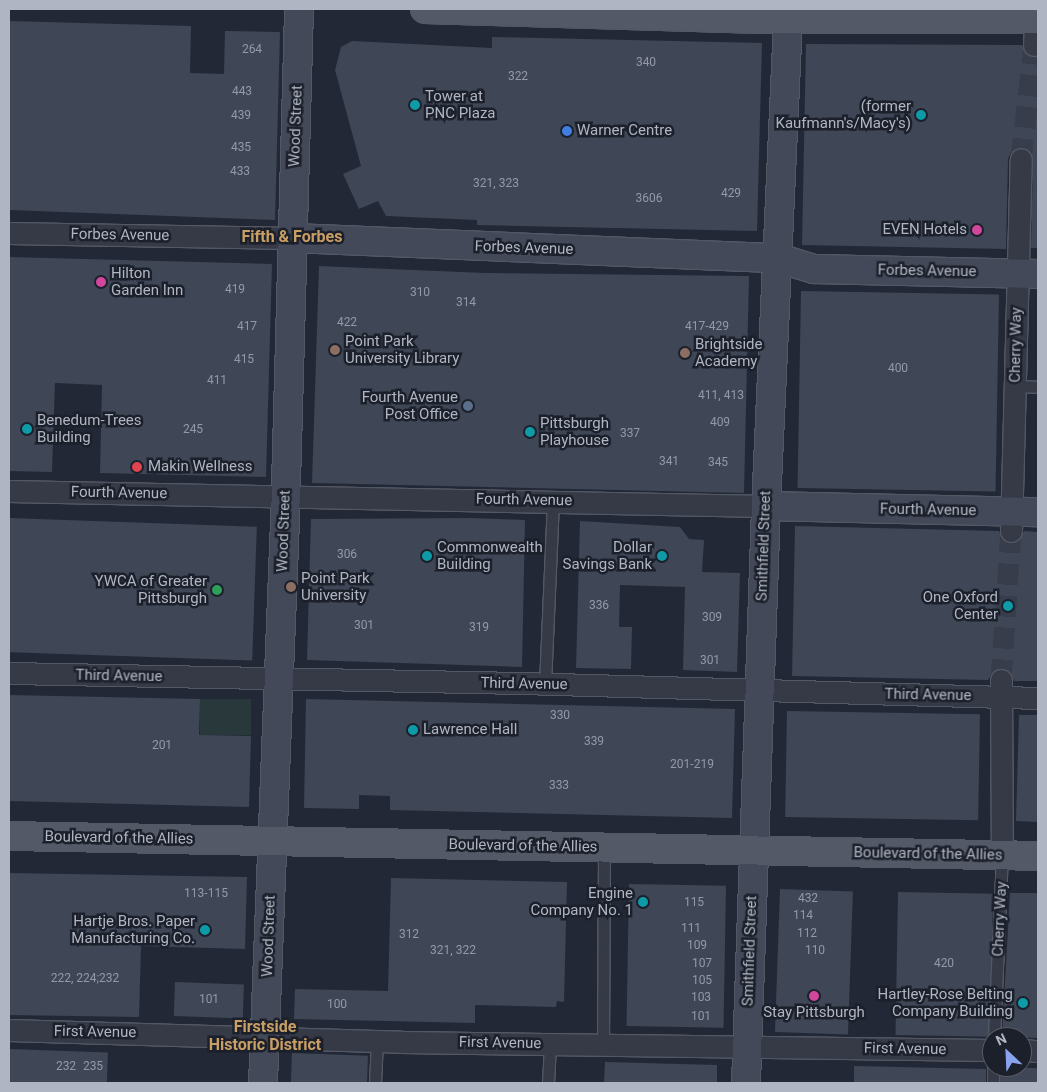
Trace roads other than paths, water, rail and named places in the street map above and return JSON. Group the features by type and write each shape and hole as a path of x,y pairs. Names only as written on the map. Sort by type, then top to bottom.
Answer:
{"main road":[{"name":"Wood Street","path":"263,1083 285,495 299,9"},
{"path":"425,9 789,14 1036,23"},
{"name":"Smithfield Street","path":"746,1083 766,506 789,14"},
{"name":"Forbes Avenue","path":"293,238 778,258 814,269 1028,274"},
{"name":"Fourth Avenue","path":"766,506 1011,521 1038,512"},
{"name":"Boulevard of the Allies","path":"9,836 1038,856"}],"street":[{"name":"Cherry Way","path":"1011,521 1015,386 1028,274 1021,159"},
{"name":"Forbes Avenue","path":"9,232 293,238"},
{"name":"Fourth Avenue","path":"9,491 553,500 766,506"},
{"name":"Third Avenue","path":"9,673 544,684 759,691 1001,689 1038,698"},
{"name":"Cherry Way","path":"1001,689 1002,856"},
{"name":"First Avenue","path":"9,1030 550,1044 982,1050"}],"lane":[{"path":"1015,386 1038,387"},
{"path":"544,684 553,500"},
{"path":"603,1044 604,848"},
{"name":"Cherry Way","path":"994,1027 1002,856"},
{"path":"375,1083 377,1040"},
{"path":"548,1083 550,1044"}],"tunnel":[{"path":"1021,159 1034,45"},
{"path":"1001,680 1011,531"}],"place":[{"name":"Tower at PNC Plaza","path":"415,105"},
{"name":"(former Kaufmann's/Macy's)","path":"921,115"},
{"name":"Warner Centre","path":"567,131"},
{"name":"EVEN Hotels","path":"977,230"},
{"name":"Hilton Garden Inn","path":"101,282"},
{"name":"Point Park University Library","path":"335,350"},
{"name":"Brightside Academy","path":"685,353"},
{"name":"Fourth Avenue Post Office","path":"468,406"},
{"name":"Benedum-Trees Building","path":"27,429"},
{"name":"Pittsburgh Playhouse","path":"530,432"},
{"name":"Makin Wellness","path":"137,467"},
{"name":"Commonwealth Building","path":"427,556"},
{"name":"Dollar Savings Bank","path":"662,556"},
{"name":"Point Park University","path":"291,587"},
{"name":"YWCA of Greater Pittsburgh","path":"217,590"},
{"name":"One Oxford Center","path":"1008,606"},
{"name":"Lawrence Hall","path":"413,730"},
{"name":"Engine Company No. 1","path":"643,902"},
{"name":"Hartje Bros. Paper Manufacturing Co.","path":"205,930"},
{"name":"Stay Pittsburgh","path":"814,996"},
{"name":"Hartley-Rose Belting Company Building","path":"1023,1003"}],"district":[{"name":"Fifth & Forbes","path":"292,237"},
{"name":"Firstside Historic District","path":"265,1036"}]}
